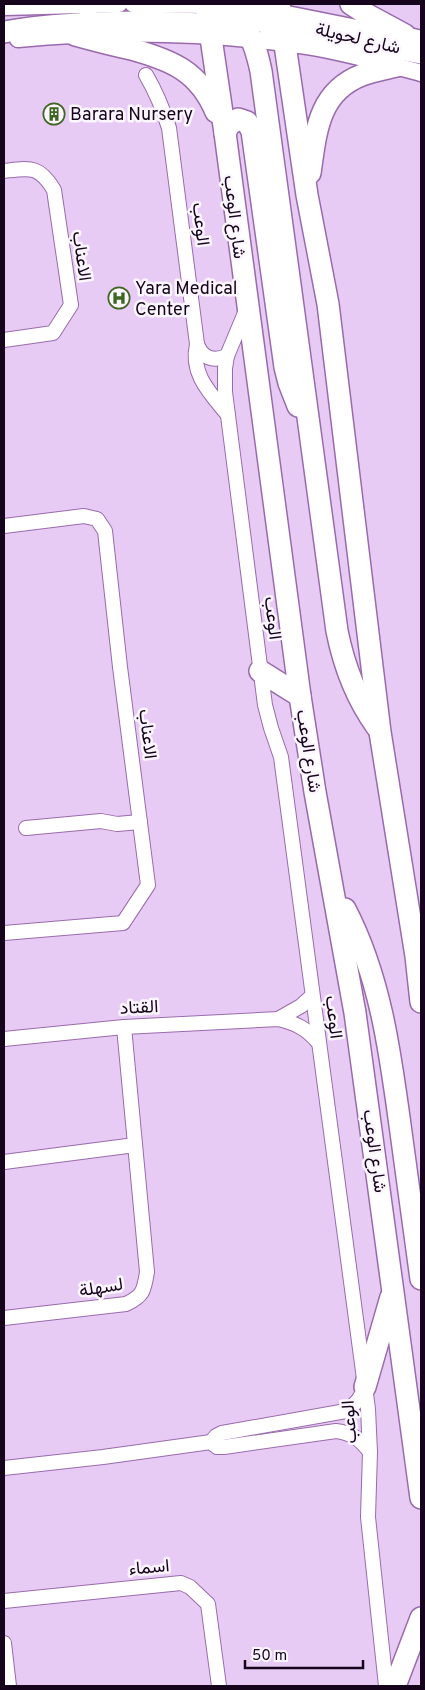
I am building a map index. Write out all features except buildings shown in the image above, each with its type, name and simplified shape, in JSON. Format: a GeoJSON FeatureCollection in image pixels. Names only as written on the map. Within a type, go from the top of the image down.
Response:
{"type":"FeatureCollection","features":[{"type":"Feature","properties":{"kind":"main road"},"geometry":{"type":"LineString","coordinates":[[351,4],[368,15],[413,37]]}},
{"type":"Feature","properties":{"kind":"main road"},"geometry":{"type":"LineString","coordinates":[[4,32],[38,26],[208,17],[246,21],[269,19],[421,53]]}},
{"type":"Feature","properties":{"kind":"main road","name":"شارع الوعب"},"geometry":{"type":"LineString","coordinates":[[208,17],[300,696],[355,1013],[421,1498]]}},
{"type":"Feature","properties":{"kind":"main road"},"geometry":{"type":"LineString","coordinates":[[246,21],[265,36],[282,22]]}},
{"type":"Feature","properties":{"kind":"main road"},"geometry":{"type":"LineString","coordinates":[[246,21],[262,71],[340,649],[345,666],[360,700],[380,732]]}},
{"type":"Feature","properties":{"kind":"main road"},"geometry":{"type":"LineString","coordinates":[[282,22],[307,195],[328,304],[380,732],[416,956],[421,1002]]}},
{"type":"Feature","properties":{"kind":"main road"},"geometry":{"type":"LineString","coordinates":[[75,35],[161,58],[184,70],[202,86],[211,100],[225,133]]}},
{"type":"Feature","properties":{"kind":"main road"},"geometry":{"type":"LineString","coordinates":[[307,195],[316,130],[322,113],[331,97],[337,90],[363,74],[396,66]]}},
{"type":"Feature","properties":{"kind":"main road"},"geometry":{"type":"LineString","coordinates":[[225,133],[230,125],[238,119],[243,119],[250,126],[285,367],[294,399],[309,426]]}},
{"type":"Feature","properties":{"kind":"main road"},"geometry":{"type":"LineString","coordinates":[[260,671],[300,696]]}},
{"type":"Feature","properties":{"kind":"main road"},"geometry":{"type":"LineString","coordinates":[[333,887],[354,926],[369,967],[381,1010],[390,1052],[421,1279]]}},
{"type":"Feature","properties":{"kind":"main road"},"geometry":{"type":"LineString","coordinates":[[365,1387],[394,1290]]}},
{"type":"Feature","properties":{"kind":"main road"},"geometry":{"type":"LineString","coordinates":[[394,1686],[421,1618]]}},
{"type":"Feature","properties":{"kind":"street"},"geometry":{"type":"LineString","coordinates":[[4,8],[119,4]]}},
{"type":"Feature","properties":{"kind":"street"},"geometry":{"type":"LineString","coordinates":[[134,4],[208,17]]}},
{"type":"Feature","properties":{"kind":"street"},"geometry":{"type":"LineString","coordinates":[[4,41],[75,35],[143,33],[208,17]]}},
{"type":"Feature","properties":{"kind":"street","name":"شارع لحويلة"},"geometry":{"type":"LineString","coordinates":[[282,22],[362,29],[413,37]]}},
{"type":"Feature","properties":{"kind":"street","name":"شارع لحويلة"},"geometry":{"type":"LineString","coordinates":[[282,22],[308,46],[421,73]]}},
{"type":"Feature","properties":{"kind":"street","name":"الوعب"},"geometry":{"type":"LineString","coordinates":[[146,75],[156,92],[169,128],[197,344],[195,359],[198,374],[205,387],[228,414]]}},
{"type":"Feature","properties":{"kind":"street","name":"الاعناب"},"geometry":{"type":"LineString","coordinates":[[4,171],[30,168],[47,179],[54,190],[70,305],[53,333],[4,340]]}},
{"type":"Feature","properties":{"kind":"street","name":"الوعب"},"geometry":{"type":"LineString","coordinates":[[247,308],[227,356],[225,380],[228,414],[260,671],[268,716],[281,757],[365,1387],[370,1452],[368,1518],[386,1686]]}},
{"type":"Feature","properties":{"kind":"street"},"geometry":{"type":"LineString","coordinates":[[197,344],[205,356],[212,359],[220,359],[227,356]]}},
{"type":"Feature","properties":{"kind":"street","name":"الاعناب"},"geometry":{"type":"LineString","coordinates":[[4,526],[84,516],[97,520],[105,531],[148,885],[123,923],[4,933]]}},
{"type":"Feature","properties":{"kind":"street"},"geometry":{"type":"LineString","coordinates":[[26,828],[101,822],[117,824],[140,822]]}},
{"type":"Feature","properties":{"kind":"street","name":"القتاد"},"geometry":{"type":"LineString","coordinates":[[278,1019],[301,1006],[312,996]]}},
{"type":"Feature","properties":{"kind":"street","name":"القتاد"},"geometry":{"type":"LineString","coordinates":[[4,1039],[124,1027],[278,1019],[304,1028],[318,1042]]}},
{"type":"Feature","properties":{"kind":"street","name":"لسهلة"},"geometry":{"type":"LineString","coordinates":[[4,1318],[126,1304],[138,1298],[145,1288],[147,1272],[124,1027]]}},
{"type":"Feature","properties":{"kind":"street"},"geometry":{"type":"LineString","coordinates":[[4,1162],[135,1146]]}},
{"type":"Feature","properties":{"kind":"street"},"geometry":{"type":"LineString","coordinates":[[4,1468],[211,1442],[222,1433],[346,1411],[355,1405],[365,1387]]}},
{"type":"Feature","properties":{"kind":"street"},"geometry":{"type":"LineString","coordinates":[[211,1442],[217,1447],[224,1448],[336,1431],[356,1436],[370,1452]]}},
{"type":"Feature","properties":{"kind":"street","name":"اسماء"},"geometry":{"type":"LineString","coordinates":[[4,1601],[182,1583],[190,1587],[208,1604],[219,1686]]}},
{"type":"Feature","properties":{"kind":"street"},"geometry":{"type":"LineString","coordinates":[[4,1643],[9,1686]]}},
{"type":"Feature","properties":{"kind":"place","name":"Barara Nursery"},"geometry":{"type":"Point","coordinates":[54,114]}},
{"type":"Feature","properties":{"kind":"place","name":"Yara Medical Center"},"geometry":{"type":"Point","coordinates":[119,298]}}]}
